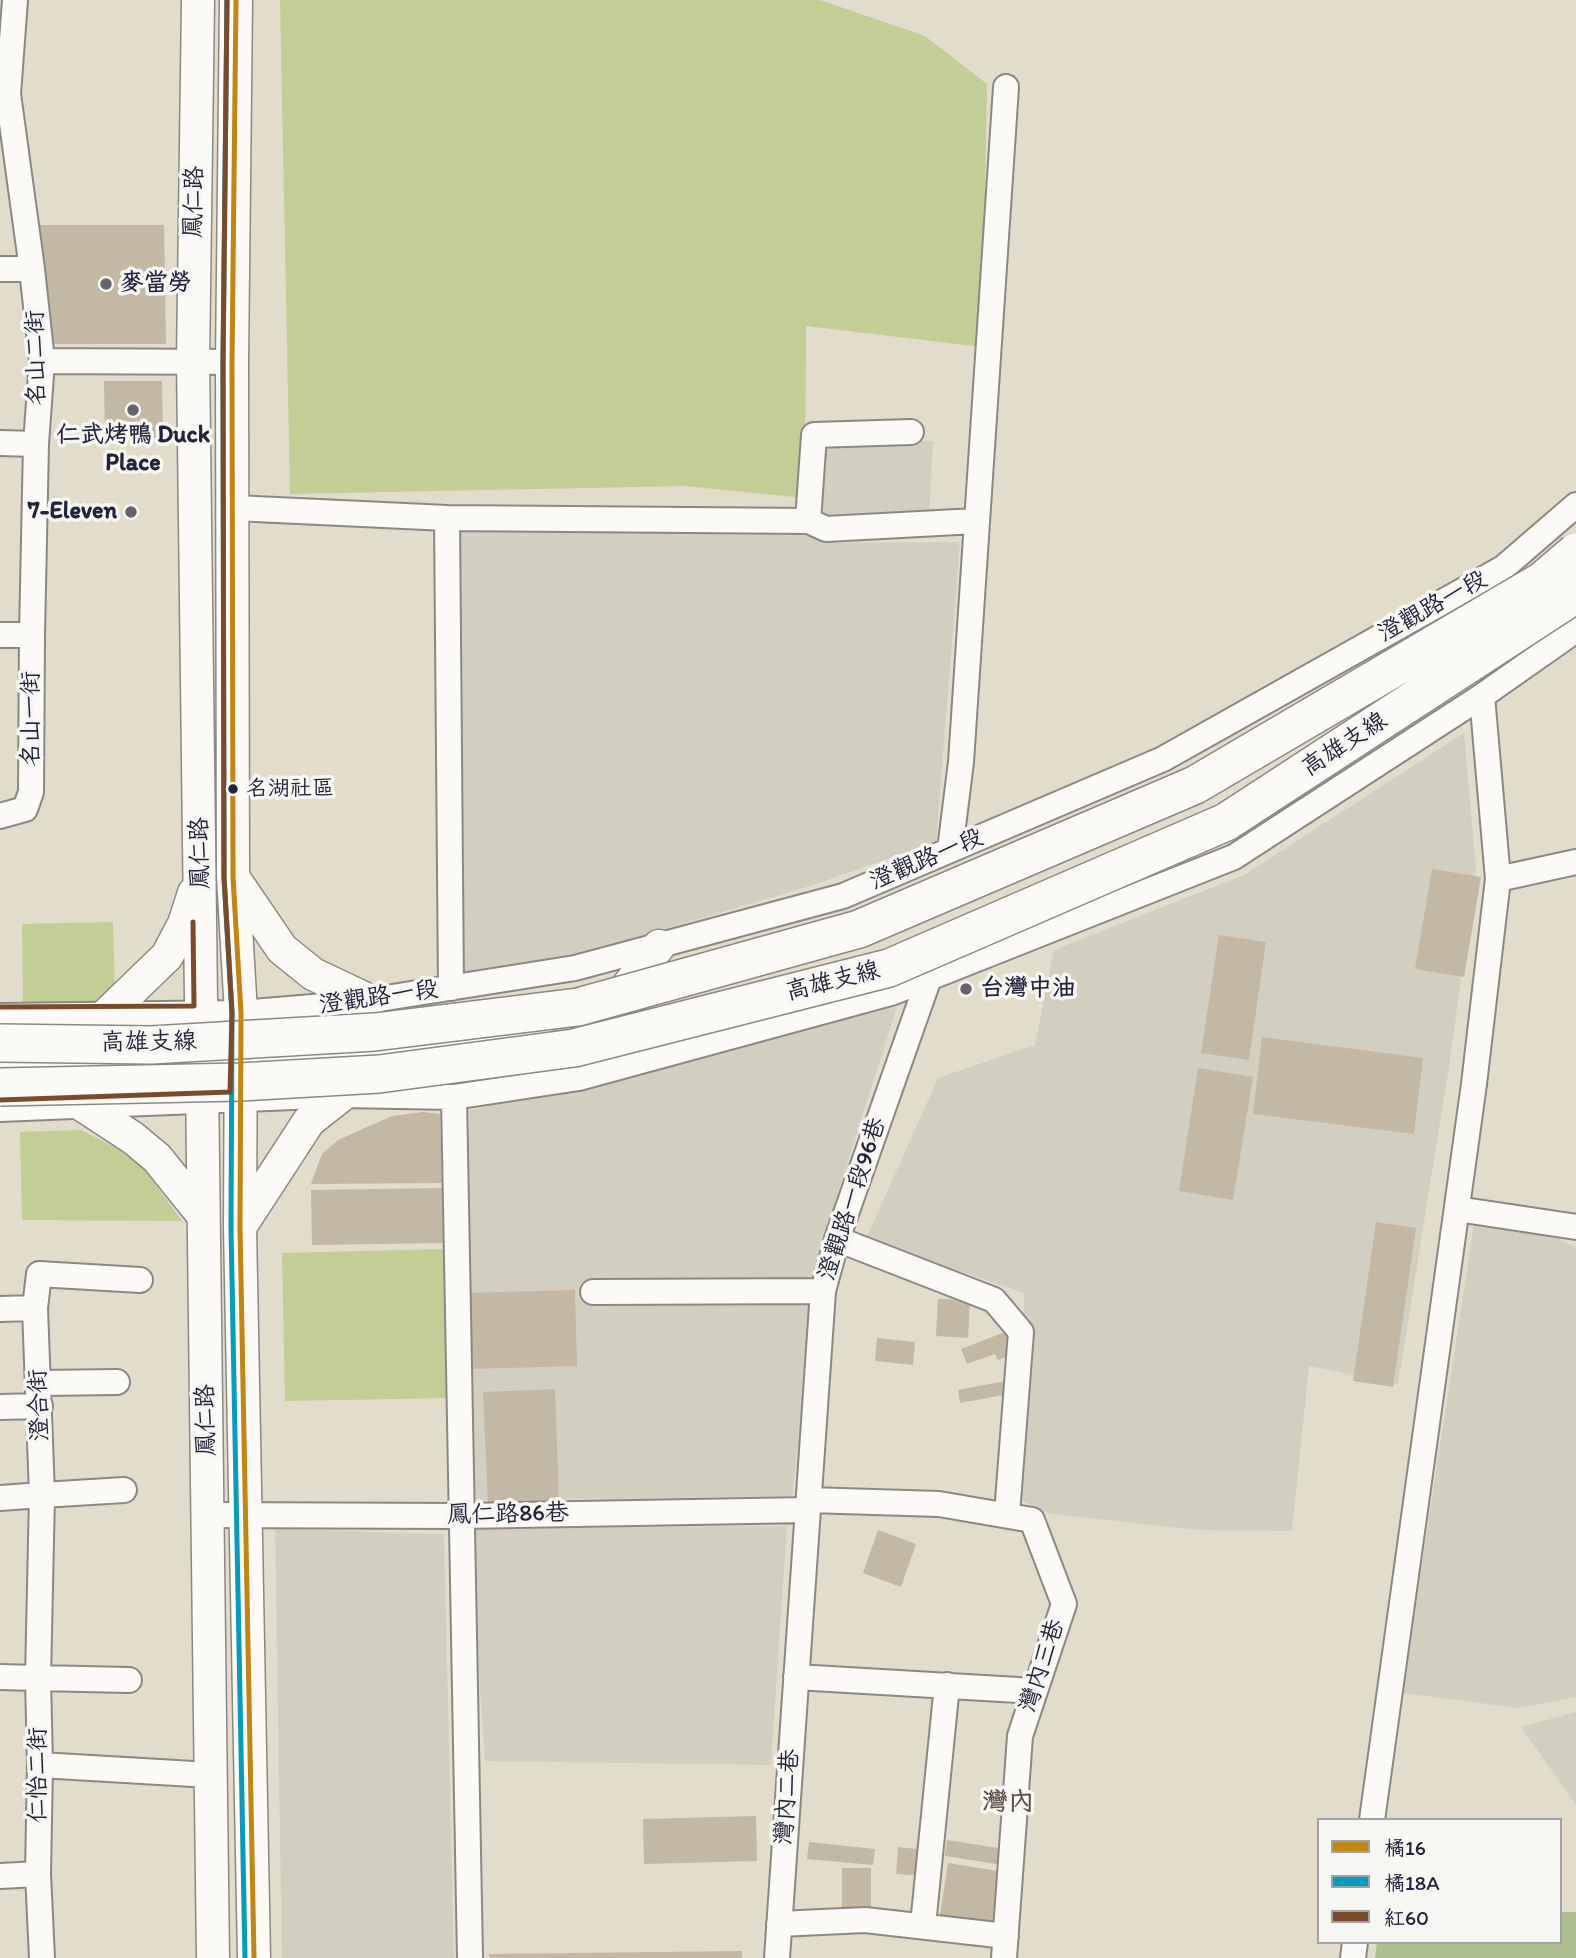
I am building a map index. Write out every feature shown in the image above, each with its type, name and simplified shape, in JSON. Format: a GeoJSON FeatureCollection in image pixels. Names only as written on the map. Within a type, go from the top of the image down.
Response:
{"type":"FeatureCollection","features":[{"type":"Feature","properties":{"kind":"highway","name":"高雄支線"},"geometry":{"type":"LineString","coordinates":[[0,1043],[151,1045],[375,1032],[578,1007],[859,929],[1195,785],[1542,582],[1576,551]]}},
{"type":"Feature","properties":{"kind":"highway","name":"高雄支線"},"geometry":{"type":"LineString","coordinates":[[0,1087],[240,1082],[367,1075],[548,1052],[574,1048],[889,968],[1226,822],[1576,594]]}},
{"type":"Feature","properties":{"kind":"main road","name":"鳳仁路"},"geometry":{"type":"LineString","coordinates":[[198,0],[193,361],[213,1958]]}},
{"type":"Feature","properties":{"kind":"main road","name":"鳳仁路"},"geometry":{"type":"LineString","coordinates":[[236,0],[232,362],[233,877],[241,1013],[240,1227],[254,1958]]}},
{"type":"Feature","properties":{"kind":"main road"},"geometry":{"type":"LineString","coordinates":[[106,1016],[167,956],[184,924],[201,872]]}},
{"type":"Feature","properties":{"kind":"main road"},"geometry":{"type":"LineString","coordinates":[[233,877],[282,949],[313,974],[370,1001]]}},
{"type":"Feature","properties":{"kind":"main road"},"geometry":{"type":"LineString","coordinates":[[0,1065],[202,1080],[240,1054],[462,1041],[602,1019],[659,946]]}},
{"type":"Feature","properties":{"kind":"main road"},"geometry":{"type":"LineString","coordinates":[[240,1227],[309,1121],[342,1095]]}},
{"type":"Feature","properties":{"kind":"main road"},"geometry":{"type":"LineString","coordinates":[[81,1104],[133,1138],[157,1158],[202,1214]]}},
{"type":"Feature","properties":{"kind":"street","name":"名山二街"},"geometry":{"type":"LineString","coordinates":[[15,0],[4,94],[32,269],[42,361],[36,444],[32,635]]}},
{"type":"Feature","properties":{"kind":"street"},"geometry":{"type":"LineString","coordinates":[[950,850],[961,762],[1006,87]]}},
{"type":"Feature","properties":{"kind":"street"},"geometry":{"type":"LineString","coordinates":[[0,269],[32,269]]}},
{"type":"Feature","properties":{"kind":"street"},"geometry":{"type":"LineString","coordinates":[[42,361],[232,362]]}},
{"type":"Feature","properties":{"kind":"street"},"geometry":{"type":"LineString","coordinates":[[808,521],[814,435],[911,432]]}},
{"type":"Feature","properties":{"kind":"street"},"geometry":{"type":"LineString","coordinates":[[0,443],[36,444]]}},
{"type":"Feature","properties":{"kind":"street","name":"澄觀路一段"},"geometry":{"type":"LineString","coordinates":[[0,1016],[241,1013],[370,1001],[575,968],[843,896],[1163,759],[1503,568],[1576,505]]}},
{"type":"Feature","properties":{"kind":"street"},"geometry":{"type":"LineString","coordinates":[[234,508],[447,518],[808,521],[826,529],[976,521]]}},
{"type":"Feature","properties":{"kind":"street"},"geometry":{"type":"LineString","coordinates":[[447,518],[451,988]]}},
{"type":"Feature","properties":{"kind":"street"},"geometry":{"type":"LineString","coordinates":[[0,1108],[81,1104],[202,1080],[239,1100],[342,1095],[454,1097],[579,1077],[891,993],[1234,857],[1482,696],[1576,630]]}},
{"type":"Feature","properties":{"kind":"street","name":"名山一街"},"geometry":{"type":"LineString","coordinates":[[0,635],[32,635],[31,792],[25,809],[0,816]]}},
{"type":"Feature","properties":{"kind":"street"},"geometry":{"type":"LineString","coordinates":[[1372,1818],[1457,1209],[1498,879],[1482,696]]}},
{"type":"Feature","properties":{"kind":"street"},"geometry":{"type":"LineString","coordinates":[[1498,879],[1576,862]]}},
{"type":"Feature","properties":{"kind":"street","name":"澄觀路一段96巷"},"geometry":{"type":"LineString","coordinates":[[808,1505],[822,1292],[837,1239],[929,978]]}},
{"type":"Feature","properties":{"kind":"street"},"geometry":{"type":"LineString","coordinates":[[454,1097],[470,1958]]}},
{"type":"Feature","properties":{"kind":"street"},"geometry":{"type":"LineString","coordinates":[[1457,1209],[1576,1227]]}},
{"type":"Feature","properties":{"kind":"street"},"geometry":{"type":"LineString","coordinates":[[837,1239],[994,1300],[1021,1332],[1007,1514]]}},
{"type":"Feature","properties":{"kind":"street","name":"澄合街"},"geometry":{"type":"LineString","coordinates":[[38,1678],[42,1495],[35,1308],[39,1274],[139,1280]]}},
{"type":"Feature","properties":{"kind":"street"},"geometry":{"type":"LineString","coordinates":[[593,1292],[822,1292]]}},
{"type":"Feature","properties":{"kind":"street"},"geometry":{"type":"LineString","coordinates":[[0,1309],[35,1308]]}},
{"type":"Feature","properties":{"kind":"street"},"geometry":{"type":"LineString","coordinates":[[0,1407],[40,1394],[117,1382]]}},
{"type":"Feature","properties":{"kind":"street"},"geometry":{"type":"LineString","coordinates":[[0,1497],[124,1490]]}},
{"type":"Feature","properties":{"kind":"street","name":"灣內三巷"},"geometry":{"type":"LineString","coordinates":[[808,1505],[939,1504],[1032,1520],[1064,1604],[1020,1736],[1005,1947]]}},
{"type":"Feature","properties":{"kind":"street"},"geometry":{"type":"LineString","coordinates":[[808,1505],[796,1677],[1035,1691]]}},
{"type":"Feature","properties":{"kind":"street","name":"鳳仁路86巷"},"geometry":{"type":"LineString","coordinates":[[209,1515],[461,1516],[808,1505]]}},
{"type":"Feature","properties":{"kind":"street"},"geometry":{"type":"LineString","coordinates":[[0,1677],[129,1679]]}},
{"type":"Feature","properties":{"kind":"street","name":"灣內二巷"},"geometry":{"type":"LineString","coordinates":[[777,1958],[796,1677]]}},
{"type":"Feature","properties":{"kind":"street","name":"仁怡二街"},"geometry":{"type":"LineString","coordinates":[[38,1678],[38,1874],[42,1958]]}},
{"type":"Feature","properties":{"kind":"street"},"geometry":{"type":"LineString","coordinates":[[923,1925],[947,1685]]}},
{"type":"Feature","properties":{"kind":"street"},"geometry":{"type":"LineString","coordinates":[[40,1765],[211,1775]]}},
{"type":"Feature","properties":{"kind":"street"},"geometry":{"type":"LineString","coordinates":[[0,1876],[38,1874]]}},
{"type":"Feature","properties":{"kind":"street"},"geometry":{"type":"LineString","coordinates":[[779,1924],[865,1920],[923,1925],[1005,1947]]}},
{"type":"Feature","properties":{"kind":"shaded area"},"geometry":{"type":"Polygon","coordinates":[[[822,440],[933,441],[929,515],[815,517],[822,440]]]}},
{"type":"Feature","properties":{"kind":"shaded area"},"geometry":{"type":"Polygon","coordinates":[[[801,528],[822,543],[960,542],[936,842],[813,885],[550,963],[459,972],[461,532],[801,528]]]}},
{"type":"Feature","properties":{"kind":"shaded area"},"geometry":{"type":"Polygon","coordinates":[[[1464,733],[1476,869],[1450,1060],[1398,1384],[1309,1366],[1292,1531],[1199,1530],[1051,1514],[1022,1501],[1024,1293],[866,1239],[938,1078],[1035,1045],[1054,950],[1244,875],[1464,733]]]}},
{"type":"Feature","properties":{"kind":"shaded area"},"geometry":{"type":"Polygon","coordinates":[[[897,1007],[819,1252],[792,1497],[470,1500],[469,1111],[897,1007]]]}},
{"type":"Feature","properties":{"kind":"shaded area"},"geometry":{"type":"Polygon","coordinates":[[[1475,1218],[1551,1234],[1576,1248],[1576,1697],[1519,1708],[1402,1693],[1475,1218]]]}},
{"type":"Feature","properties":{"kind":"shaded area"},"geometry":{"type":"Polygon","coordinates":[[[787,1526],[771,1765],[485,1761],[469,1527],[787,1526]]]}},
{"type":"Feature","properties":{"kind":"shaded area"},"geometry":{"type":"Polygon","coordinates":[[[275,1529],[444,1534],[454,1958],[282,1958],[275,1529]]]}},
{"type":"Feature","properties":{"kind":"shaded area"},"geometry":{"type":"Polygon","coordinates":[[[1576,1712],[1576,1805],[1521,1727],[1576,1712]]]}},
{"type":"Feature","properties":{"kind":"green space"},"geometry":{"type":"Polygon","coordinates":[[[280,0],[820,0],[925,36],[987,84],[982,347],[806,326],[805,498],[685,486],[290,494],[280,0]]]}},
{"type":"Feature","properties":{"kind":"green space"},"geometry":{"type":"Polygon","coordinates":[[[113,922],[115,993],[104,1007],[23,1008],[22,924],[113,922]]]}},
{"type":"Feature","properties":{"kind":"green space"},"geometry":{"type":"Polygon","coordinates":[[[81,1130],[136,1158],[182,1221],[22,1220],[20,1132],[81,1130]]]}},
{"type":"Feature","properties":{"kind":"green space"},"geometry":{"type":"Polygon","coordinates":[[[444,1249],[451,1398],[285,1401],[282,1253],[444,1249]]]}},
{"type":"Feature","properties":{"kind":"green space"},"geometry":{"type":"Polygon","coordinates":[[[1562,1912],[1576,1912],[1576,1958],[1375,1958],[1377,1944],[1562,1944],[1562,1912]]]}},
{"type":"Feature","properties":{"kind":"building","name":"麥當勞"},"geometry":{"type":"Polygon","coordinates":[[[39,225],[164,225],[166,344],[53,344],[39,225]]]}},
{"type":"Feature","properties":{"kind":"building","name":"仁武烤鴨 Duck Place"},"geometry":{"type":"Polygon","coordinates":[[[104,381],[162,381],[163,438],[105,440],[104,381]]]}},
{"type":"Feature","properties":{"kind":"building"},"geometry":{"type":"Polygon","coordinates":[[[1432,869],[1481,877],[1464,977],[1415,969],[1432,869]]]}},
{"type":"Feature","properties":{"kind":"building"},"geometry":{"type":"Polygon","coordinates":[[[1219,935],[1266,942],[1249,1060],[1201,1053],[1219,935]]]}},
{"type":"Feature","properties":{"kind":"building"},"geometry":{"type":"Polygon","coordinates":[[[1262,1037],[1423,1058],[1414,1134],[1253,1114],[1262,1037]]]}},
{"type":"Feature","properties":{"kind":"building"},"geometry":{"type":"Polygon","coordinates":[[[1198,1068],[1253,1077],[1233,1200],[1179,1191],[1198,1068]]]}},
{"type":"Feature","properties":{"kind":"building"},"geometry":{"type":"Polygon","coordinates":[[[423,1112],[440,1114],[442,1183],[311,1184],[322,1154],[338,1140],[392,1116],[423,1112]]]}},
{"type":"Feature","properties":{"kind":"building"},"geometry":{"type":"Polygon","coordinates":[[[442,1188],[443,1243],[312,1245],[311,1190],[442,1188]]]}},
{"type":"Feature","properties":{"kind":"building"},"geometry":{"type":"Polygon","coordinates":[[[1376,1222],[1416,1228],[1393,1387],[1353,1381],[1376,1222]]]}},
{"type":"Feature","properties":{"kind":"building"},"geometry":{"type":"Polygon","coordinates":[[[575,1290],[577,1366],[468,1369],[465,1293],[575,1290]]]}},
{"type":"Feature","properties":{"kind":"building"},"geometry":{"type":"Polygon","coordinates":[[[938,1299],[970,1300],[968,1338],[936,1336],[938,1299]]]}},
{"type":"Feature","properties":{"kind":"building"},"geometry":{"type":"Polygon","coordinates":[[[1010,1330],[1019,1352],[998,1360],[995,1354],[967,1364],[961,1349],[1010,1330]]]}},
{"type":"Feature","properties":{"kind":"building"},"geometry":{"type":"Polygon","coordinates":[[[877,1338],[915,1342],[913,1365],[875,1361],[877,1338]]]}},
{"type":"Feature","properties":{"kind":"building"},"geometry":{"type":"Polygon","coordinates":[[[1006,1381],[1009,1394],[960,1403],[958,1390],[1006,1381]]]}},
{"type":"Feature","properties":{"kind":"building"},"geometry":{"type":"Polygon","coordinates":[[[555,1389],[559,1502],[488,1504],[483,1392],[555,1389]]]}},
{"type":"Feature","properties":{"kind":"building"},"geometry":{"type":"Polygon","coordinates":[[[878,1530],[916,1544],[901,1587],[863,1573],[878,1530]]]}},
{"type":"Feature","properties":{"kind":"building"},"geometry":{"type":"Polygon","coordinates":[[[756,1816],[757,1861],[644,1864],[643,1819],[756,1816]]]}},
{"type":"Feature","properties":{"kind":"building"},"geometry":{"type":"Polygon","coordinates":[[[947,1840],[1005,1849],[1003,1865],[945,1856],[947,1840]]]}},
{"type":"Feature","properties":{"kind":"building"},"geometry":{"type":"Polygon","coordinates":[[[809,1842],[875,1849],[873,1865],[807,1859],[809,1842]]]}},
{"type":"Feature","properties":{"kind":"building"},"geometry":{"type":"Polygon","coordinates":[[[898,1847],[925,1850],[924,1876],[896,1874],[898,1847]]]}},
{"type":"Feature","properties":{"kind":"building"},"geometry":{"type":"Polygon","coordinates":[[[948,1863],[1003,1872],[993,1930],[939,1921],[948,1863]]]}},
{"type":"Feature","properties":{"kind":"building"},"geometry":{"type":"Polygon","coordinates":[[[842,1868],[871,1868],[871,1919],[842,1919],[842,1868]]]}},
{"type":"Feature","properties":{"kind":"building"},"geometry":{"type":"Polygon","coordinates":[[[742,1951],[742,1958],[489,1958],[489,1954],[742,1951]]]}},
{"type":"Feature","properties":{"kind":"transit line","name":"橘18A"},"geometry":{"type":"LineString","coordinates":[[227,0],[223,362],[224,877],[232,1013],[231,1227],[245,1958]]}},
{"type":"Feature","properties":{"kind":"transit line","name":"紅60"},"geometry":{"type":"LineString","coordinates":[[0,1100],[230,1092],[232,1013],[224,877],[223,362],[227,0]]}},
{"type":"Feature","properties":{"kind":"transit line","name":"橘16"},"geometry":{"type":"LineString","coordinates":[[236,0],[232,362],[233,877],[241,1013],[240,1227],[254,1958]]}},
{"type":"Feature","properties":{"kind":"transit line","name":"紅60"},"geometry":{"type":"LineString","coordinates":[[0,1007],[194,1006],[193,922]]}},
{"type":"Feature","properties":{"kind":"place","name":"麥當勞"},"geometry":{"type":"Point","coordinates":[106,284]}},
{"type":"Feature","properties":{"kind":"place","name":"仁武烤鴨 Duck Place"},"geometry":{"type":"Point","coordinates":[133,410]}},
{"type":"Feature","properties":{"kind":"place","name":"7-Eleven"},"geometry":{"type":"Point","coordinates":[131,512]}},
{"type":"Feature","properties":{"kind":"place","name":"名湖社區"},"geometry":{"type":"Point","coordinates":[233,789]}},
{"type":"Feature","properties":{"kind":"place","name":"台灣中油"},"geometry":{"type":"Point","coordinates":[966,989]}},
{"type":"Feature","properties":{"kind":"district","name":"灣内"},"geometry":{"type":"Point","coordinates":[1008,1803]}}]}
